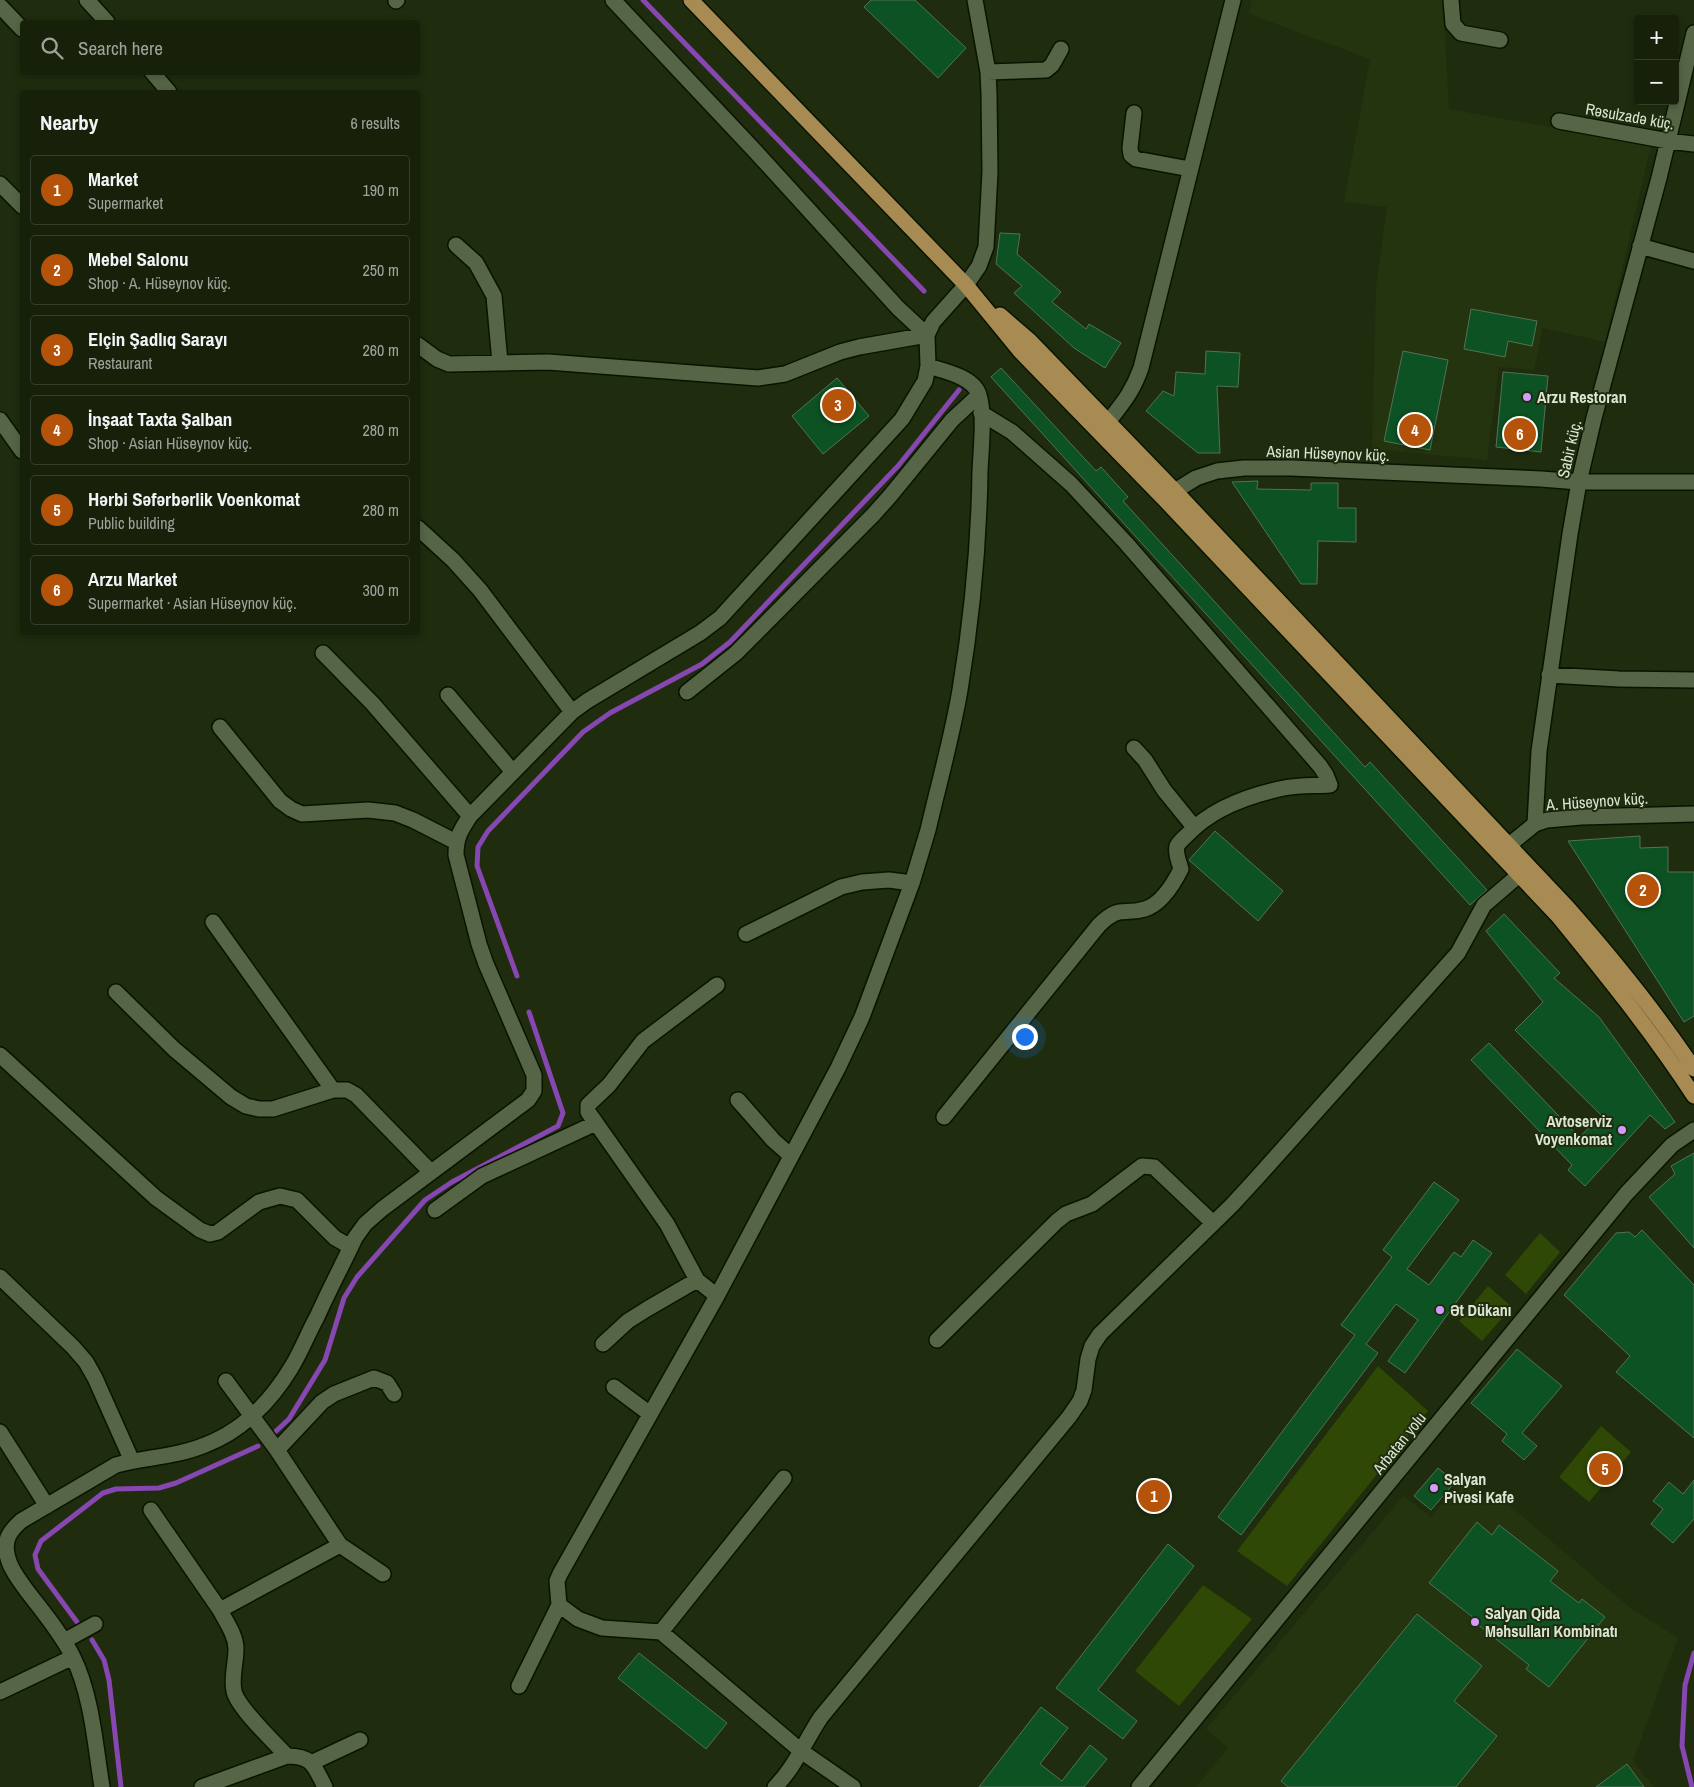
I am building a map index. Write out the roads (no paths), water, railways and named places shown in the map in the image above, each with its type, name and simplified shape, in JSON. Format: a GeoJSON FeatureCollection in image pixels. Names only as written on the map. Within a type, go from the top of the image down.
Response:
{"type":"FeatureCollection","features":[{"type":"Feature","properties":{"kind":"main road"},"geometry":{"type":"LineString","coordinates":[[691,0],[966,285],[1020,351],[1165,500],[1558,916],[1614,983],[1652,1033],[1694,1096]]}},
{"type":"Feature","properties":{"kind":"main road"},"geometry":{"type":"LineString","coordinates":[[966,285],[1030,341],[1175,491],[1510,845],[1625,974],[1664,1025],[1694,1069]]}},
{"type":"Feature","properties":{"kind":"street"},"geometry":{"type":"LineString","coordinates":[[87,0],[105,20]]}},
{"type":"Feature","properties":{"kind":"street"},"geometry":{"type":"LineString","coordinates":[[613,0],[755,151],[898,308],[927,335]]}},
{"type":"Feature","properties":{"kind":"street"},"geometry":{"type":"LineString","coordinates":[[102,1787],[90,1711],[73,1657],[64,1641],[17,1578],[3,1541],[16,1526],[116,1465],[170,1456],[206,1445],[252,1417],[269,1399],[292,1367],[351,1247],[366,1224],[382,1209],[528,1100],[534,1091],[534,1075],[479,944],[456,856],[456,842],[460,831],[470,816],[572,712],[700,633],[720,618],[902,419],[925,381],[928,366],[927,335],[933,322],[966,285],[978,266],[986,247],[990,172],[988,72],[975,0]]}},
{"type":"Feature","properties":{"kind":"street"},"geometry":{"type":"LineString","coordinates":[[1108,422],[1127,400],[1141,368],[1232,0]]}},
{"type":"Feature","properties":{"kind":"street"},"geometry":{"type":"LineString","coordinates":[[1451,0],[1453,24],[1461,33],[1500,40]]}},
{"type":"Feature","properties":{"kind":"street"},"geometry":{"type":"LineString","coordinates":[[0,6],[20,27]]}},
{"type":"Feature","properties":{"kind":"street","name":"Sabir küç."},"geometry":{"type":"LineString","coordinates":[[1535,824],[1539,751],[1579,482],[1594,418],[1668,141],[1694,33]]}},
{"type":"Feature","properties":{"kind":"street"},"geometry":{"type":"LineString","coordinates":[[988,72],[1046,70],[1052,65],[1061,49]]}},
{"type":"Feature","properties":{"kind":"street"},"geometry":{"type":"LineString","coordinates":[[155,75],[167,90]]}},
{"type":"Feature","properties":{"kind":"street"},"geometry":{"type":"LineString","coordinates":[[1134,113],[1131,155],[1136,159],[1190,169]]}},
{"type":"Feature","properties":{"kind":"street","name":"Rəsulzadə küç."},"geometry":{"type":"LineString","coordinates":[[1559,121],[1694,144]]}},
{"type":"Feature","properties":{"kind":"street"},"geometry":{"type":"LineString","coordinates":[[0,184],[20,204]]}},
{"type":"Feature","properties":{"kind":"street"},"geometry":{"type":"LineString","coordinates":[[456,245],[476,263],[494,296],[500,363]]}},
{"type":"Feature","properties":{"kind":"street"},"geometry":{"type":"LineString","coordinates":[[1640,246],[1694,261]]}},
{"type":"Feature","properties":{"kind":"street"},"geometry":{"type":"LineString","coordinates":[[420,346],[437,359],[449,364],[548,362],[758,378],[785,374],[840,352],[859,347],[927,335]]}},
{"type":"Feature","properties":{"kind":"street"},"geometry":{"type":"LineString","coordinates":[[519,1686],[559,1605],[557,1581],[560,1574],[717,1296],[838,1068],[862,1017],[912,883],[928,830],[959,691],[972,609],[979,517],[981,413],[979,395],[974,386],[928,366]]}},
{"type":"Feature","properties":{"kind":"street"},"geometry":{"type":"LineString","coordinates":[[687,692],[736,653],[873,515],[952,420],[979,395]]}},
{"type":"Feature","properties":{"kind":"street"},"geometry":{"type":"LineString","coordinates":[[944,1116],[1108,916],[1118,911],[1145,909],[1156,904],[1181,869],[1176,854],[1178,844],[1194,828],[1213,814],[1236,803],[1265,793],[1286,788],[1330,785],[1320,766],[1271,709],[1126,543],[1071,484],[1012,432],[981,413]]}},
{"type":"Feature","properties":{"kind":"street"},"geometry":{"type":"LineString","coordinates":[[0,420],[20,448]]}},
{"type":"Feature","properties":{"kind":"street","name":"Asian Hüseynov küç."},"geometry":{"type":"LineString","coordinates":[[1175,491],[1196,478],[1217,470],[1244,468],[1541,478],[1579,482],[1694,482]]}},
{"type":"Feature","properties":{"kind":"street"},"geometry":{"type":"LineString","coordinates":[[420,530],[453,560],[480,590],[572,712]]}},
{"type":"Feature","properties":{"kind":"street"},"geometry":{"type":"LineString","coordinates":[[323,653],[373,704],[470,816]]}},
{"type":"Feature","properties":{"kind":"street"},"geometry":{"type":"LineString","coordinates":[[1549,674],[1619,679],[1694,680]]}},
{"type":"Feature","properties":{"kind":"street"},"geometry":{"type":"LineString","coordinates":[[448,695],[513,772]]}},
{"type":"Feature","properties":{"kind":"street"},"geometry":{"type":"LineString","coordinates":[[220,727],[280,801],[291,809],[302,814],[368,810],[395,813],[456,842]]}},
{"type":"Feature","properties":{"kind":"street"},"geometry":{"type":"LineString","coordinates":[[1134,748],[1145,760],[1164,790],[1194,828]]}},
{"type":"Feature","properties":{"kind":"street","name":"A. Hüseynov küç."},"geometry":{"type":"LineString","coordinates":[[1510,845],[1535,824],[1547,820],[1581,817],[1694,814]]}},
{"type":"Feature","properties":{"kind":"street"},"geometry":{"type":"LineString","coordinates":[[774,1787],[794,1764],[808,1736],[821,1717],[1069,1417],[1080,1401],[1084,1390],[1088,1359],[1092,1346],[1100,1334],[1232,1205],[1255,1180],[1458,953],[1484,905],[1519,875]]}},
{"type":"Feature","properties":{"kind":"street"},"geometry":{"type":"LineString","coordinates":[[746,934],[841,887],[862,882],[889,880],[912,883]]}},
{"type":"Feature","properties":{"kind":"street"},"geometry":{"type":"LineString","coordinates":[[213,922],[332,1090]]}},
{"type":"Feature","properties":{"kind":"street"},"geometry":{"type":"LineString","coordinates":[[717,985],[642,1041],[609,1085],[588,1105],[588,1112],[668,1224],[697,1280],[717,1296]]}},
{"type":"Feature","properties":{"kind":"street"},"geometry":{"type":"LineString","coordinates":[[116,992],[174,1049],[230,1097],[246,1106],[273,1109],[332,1090],[347,1090],[356,1095],[431,1172]]}},
{"type":"Feature","properties":{"kind":"street"},"geometry":{"type":"LineString","coordinates":[[0,1054],[156,1198],[200,1230],[210,1234],[218,1232],[259,1202],[280,1196],[297,1200],[335,1238],[351,1247]]}},
{"type":"Feature","properties":{"kind":"street"},"geometry":{"type":"LineString","coordinates":[[738,1100],[773,1140],[791,1156]]}},
{"type":"Feature","properties":{"kind":"street"},"geometry":{"type":"LineString","coordinates":[[434,1210],[482,1176],[596,1123]]}},
{"type":"Feature","properties":{"kind":"street","name":"Arbatan yolu"},"geometry":{"type":"LineString","coordinates":[[1139,1787],[1626,1194],[1672,1145],[1694,1130]]}},
{"type":"Feature","properties":{"kind":"street"},"geometry":{"type":"LineString","coordinates":[[937,1340],[1057,1221],[1066,1214],[1092,1204],[1142,1166],[1154,1167],[1212,1223]]}},
{"type":"Feature","properties":{"kind":"street"},"geometry":{"type":"LineString","coordinates":[[0,1277],[73,1347],[86,1362],[96,1378],[132,1461]]}},
{"type":"Feature","properties":{"kind":"street"},"geometry":{"type":"LineString","coordinates":[[603,1344],[628,1322],[647,1309],[697,1280]]}},
{"type":"Feature","properties":{"kind":"street"},"geometry":{"type":"LineString","coordinates":[[277,1450],[322,1402],[334,1394],[374,1378],[387,1383],[394,1394]]}},
{"type":"Feature","properties":{"kind":"street"},"geometry":{"type":"LineString","coordinates":[[226,1380],[277,1450],[340,1545],[383,1574]]}},
{"type":"Feature","properties":{"kind":"street"},"geometry":{"type":"LineString","coordinates":[[614,1387],[650,1414]]}},
{"type":"Feature","properties":{"kind":"street"},"geometry":{"type":"LineString","coordinates":[[0,1432],[47,1506]]}},
{"type":"Feature","properties":{"kind":"street"},"geometry":{"type":"LineString","coordinates":[[661,1632],[784,1478]]}},
{"type":"Feature","properties":{"kind":"street"},"geometry":{"type":"LineString","coordinates":[[151,1510],[220,1610],[232,1632],[236,1647],[233,1679],[234,1692],[242,1706],[287,1756]]}},
{"type":"Feature","properties":{"kind":"street"},"geometry":{"type":"LineString","coordinates":[[220,1610],[340,1545]]}},
{"type":"Feature","properties":{"kind":"street"},"geometry":{"type":"LineString","coordinates":[[559,1605],[578,1619],[602,1628],[661,1632],[801,1751],[853,1787]]}},
{"type":"Feature","properties":{"kind":"street"},"geometry":{"type":"LineString","coordinates":[[64,1641],[96,1624]]}},
{"type":"Feature","properties":{"kind":"street"},"geometry":{"type":"LineString","coordinates":[[0,1692],[73,1657]]}},
{"type":"Feature","properties":{"kind":"street"},"geometry":{"type":"LineString","coordinates":[[311,1763],[360,1740]]}},
{"type":"Feature","properties":{"kind":"street"},"geometry":{"type":"LineString","coordinates":[[202,1787],[287,1756],[300,1756],[311,1763],[325,1787]]}},
{"type":"Feature","properties":{"kind":"waterway"},"geometry":{"type":"LineString","coordinates":[[643,0],[924,291]]}},
{"type":"Feature","properties":{"kind":"waterway"},"geometry":{"type":"LineString","coordinates":[[517,976],[477,866],[478,847],[488,831],[583,732],[610,713],[702,664],[730,642],[898,466],[959,390]]}},
{"type":"Feature","properties":{"kind":"waterway"},"geometry":{"type":"LineString","coordinates":[[275,1432],[289,1419],[325,1360],[344,1298],[357,1277],[425,1200],[452,1182],[558,1126],[563,1113],[529,1012]]}},
{"type":"Feature","properties":{"kind":"waterway"},"geometry":{"type":"LineString","coordinates":[[77,1622],[38,1569],[35,1555],[41,1541],[103,1493],[116,1489],[159,1488],[176,1483],[258,1446]]}},
{"type":"Feature","properties":{"kind":"waterway"},"geometry":{"type":"LineString","coordinates":[[92,1640],[104,1660],[109,1680],[121,1787]]}},
{"type":"Feature","properties":{"kind":"waterway"},"geometry":{"type":"LineString","coordinates":[[1692,1787],[1682,1746],[1685,1685],[1694,1653]]}},
{"type":"Feature","properties":{"kind":"place","name":"Arzu Restoran"},"geometry":{"type":"Point","coordinates":[1527,397]}},
{"type":"Feature","properties":{"kind":"place","name":"Elçin Şadlıq Sarayı"},"geometry":{"type":"Point","coordinates":[838,405]}},
{"type":"Feature","properties":{"kind":"place","name":"İnşaat Taxta Şalban"},"geometry":{"type":"Point","coordinates":[1415,430]}},
{"type":"Feature","properties":{"kind":"place","name":"Arzu Market"},"geometry":{"type":"Point","coordinates":[1520,434]}},
{"type":"Feature","properties":{"kind":"place","name":"Mebel Salonu"},"geometry":{"type":"Point","coordinates":[1643,890]}},
{"type":"Feature","properties":{"kind":"place","name":"Avtoserviz Voyenkomat"},"geometry":{"type":"Point","coordinates":[1622,1130]}},
{"type":"Feature","properties":{"kind":"place","name":"Ət Dükanı"},"geometry":{"type":"Point","coordinates":[1440,1310]}},
{"type":"Feature","properties":{"kind":"place","name":"Hərbi Səfərbərlik Voenkomat"},"geometry":{"type":"Point","coordinates":[1605,1469]}},
{"type":"Feature","properties":{"kind":"place","name":"Salyan Pivəsi Kafe"},"geometry":{"type":"Point","coordinates":[1434,1488]}},
{"type":"Feature","properties":{"kind":"place","name":"Market"},"geometry":{"type":"Point","coordinates":[1154,1496]}},
{"type":"Feature","properties":{"kind":"place","name":"Salyan Qida Məhsulları Kombinatı"},"geometry":{"type":"Point","coordinates":[1475,1622]}}]}
